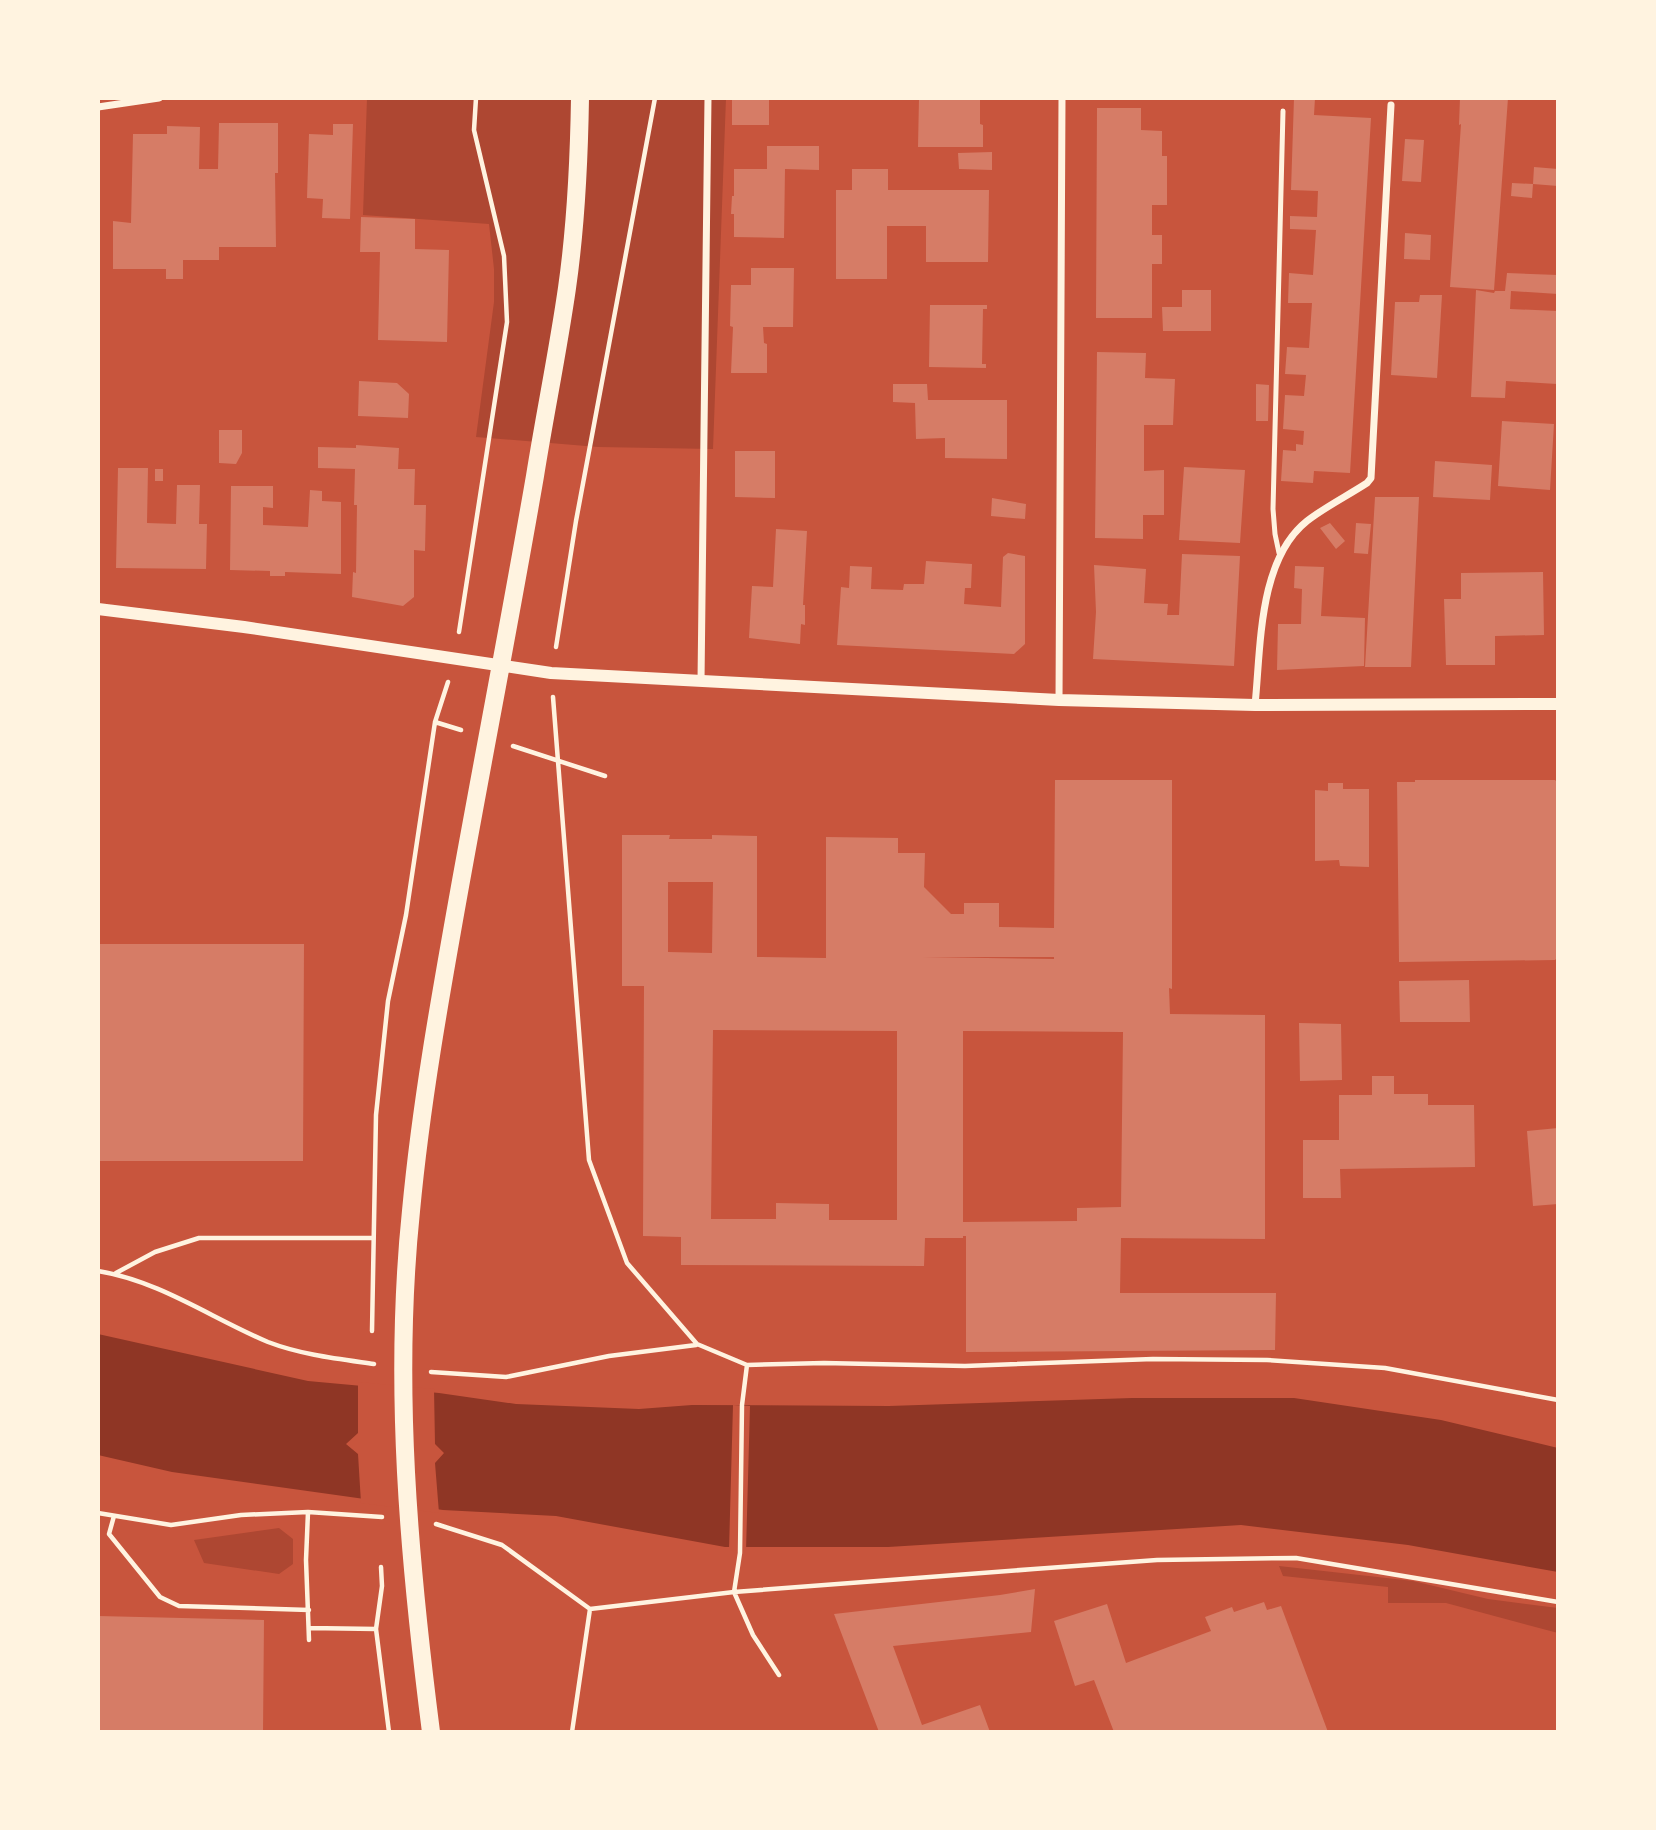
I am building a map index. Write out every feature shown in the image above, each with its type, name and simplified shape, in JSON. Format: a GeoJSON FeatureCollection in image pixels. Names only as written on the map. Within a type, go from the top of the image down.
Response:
{"type":"FeatureCollection","features":[{"type":"Feature","properties":{"kind":"main road"},"geometry":{"type":"LineString","coordinates":[[431,1732],[414,1592],[404,1441],[403,1333],[410,1213],[429,1067],[567,287],[579,167],[580,98]]}},
{"type":"Feature","properties":{"kind":"street"},"geometry":{"type":"LineString","coordinates":[[98,107],[159,98]]}},
{"type":"Feature","properties":{"kind":"street"},"geometry":{"type":"LineString","coordinates":[[701,681],[708,98]]}},
{"type":"Feature","properties":{"kind":"street"},"geometry":{"type":"LineString","coordinates":[[1059,700],[1062,98]]}},
{"type":"Feature","properties":{"kind":"street"},"geometry":{"type":"LineString","coordinates":[[1255,705],[1267,591],[1279,553],[1305,522],[1371,478],[1391,105]]}},
{"type":"Feature","properties":{"kind":"street"},"geometry":{"type":"LineString","coordinates":[[98,609],[551,673],[1059,700],[1255,705],[1558,704]]}},
{"type":"Feature","properties":{"kind":"lane"},"geometry":{"type":"LineString","coordinates":[[1279,553],[1273,509],[1283,111]]}},
{"type":"Feature","properties":{"kind":"path"},"geometry":{"type":"LineString","coordinates":[[372,1328],[376,1115],[388,1001],[406,915],[435,722],[455,658],[507,322],[504,256],[474,130],[476,98]]}},
{"type":"Feature","properties":{"kind":"path"},"geometry":{"type":"LineString","coordinates":[[654,98],[576,521],[551,673],[589,1160],[627,1263],[697,1344],[747,1365],[824,1363],[965,1366],[1153,1359],[1267,1360],[1385,1368],[1558,1400]]}},
{"type":"Feature","properties":{"kind":"path"},"geometry":{"type":"LineString","coordinates":[[435,722],[605,776]]}},
{"type":"Feature","properties":{"kind":"path"},"geometry":{"type":"LineString","coordinates":[[115,1273],[155,1252],[199,1238],[372,1238]]}},
{"type":"Feature","properties":{"kind":"path"},"geometry":{"type":"LineString","coordinates":[[98,1271],[115,1273],[160,1289],[269,1342],[323,1357],[375,1364]]}},
{"type":"Feature","properties":{"kind":"path"},"geometry":{"type":"LineString","coordinates":[[427,1371],[506,1377],[609,1356],[697,1344]]}},
{"type":"Feature","properties":{"kind":"path"},"geometry":{"type":"LineString","coordinates":[[747,1365],[742,1405],[740,1553],[734,1592],[753,1635],[779,1675]]}},
{"type":"Feature","properties":{"kind":"path"},"geometry":{"type":"LineString","coordinates":[[98,1513],[171,1525],[241,1515],[308,1512],[354,1514]]}},
{"type":"Feature","properties":{"kind":"path"},"geometry":{"type":"LineString","coordinates":[[308,1512],[306,1560],[309,1640]]}},
{"type":"Feature","properties":{"kind":"path"},"geometry":{"type":"LineString","coordinates":[[114,1516],[109,1534],[160,1597],[179,1606],[309,1610]]}},
{"type":"Feature","properties":{"kind":"path"},"geometry":{"type":"LineString","coordinates":[[444,1525],[502,1545],[590,1609],[734,1592],[1157,1560],[1296,1558],[1558,1602]]}},
{"type":"Feature","properties":{"kind":"path"},"geometry":{"type":"LineString","coordinates":[[382,1586],[376,1629],[389,1732]]}},
{"type":"Feature","properties":{"kind":"path"},"geometry":{"type":"LineString","coordinates":[[572,1732],[590,1609]]}},
{"type":"Feature","properties":{"kind":"path"},"geometry":{"type":"LineString","coordinates":[[309,1628],[376,1629]]}},
{"type":"Feature","properties":{"kind":"shaded area"},"geometry":{"type":"Polygon","coordinates":[[[367,98],[726,98],[713,449],[598,447],[476,437],[494,302],[494,269],[489,224],[363,215],[367,98]]]}},
{"type":"Feature","properties":{"kind":"shaded area"},"geometry":{"type":"Polygon","coordinates":[[[98,1334],[308,1381],[439,1393],[516,1404],[639,1409],[692,1405],[889,1406],[1132,1398],[1294,1398],[1441,1420],[1558,1448],[1558,1572],[1408,1545],[1241,1525],[888,1547],[725,1547],[556,1516],[443,1510],[172,1472],[98,1455],[98,1334]]]}},
{"type":"Feature","properties":{"kind":"shaded area"},"geometry":{"type":"Polygon","coordinates":[[[279,1528],[293,1539],[293,1564],[279,1574],[204,1563],[194,1540],[279,1528]]]}},
{"type":"Feature","properties":{"kind":"shaded area"},"geometry":{"type":"Polygon","coordinates":[[[1279,1566],[1413,1581],[1488,1599],[1558,1608],[1558,1633],[1446,1603],[1388,1603],[1388,1587],[1283,1576],[1279,1566]]]}},
{"type":"Feature","properties":{"kind":"pier"},"geometry":{"type":"Polygon","coordinates":[[[358,1382],[434,1389],[435,1444],[444,1453],[435,1463],[439,1513],[361,1503],[358,1454],[346,1444],[358,1433],[358,1382]]]}},
{"type":"Feature","properties":{"kind":"pier"},"geometry":{"type":"Polygon","coordinates":[[[733,1405],[750,1406],[746,1551],[729,1550],[733,1405]]]}},
{"type":"Feature","properties":{"kind":"building"},"geometry":{"type":"Polygon","coordinates":[[[732,98],[769,98],[769,125],[732,125],[732,98]]]}},
{"type":"Feature","properties":{"kind":"building"},"geometry":{"type":"Polygon","coordinates":[[[919,98],[980,98],[983,147],[918,147],[919,98]]]}},
{"type":"Feature","properties":{"kind":"building"},"geometry":{"type":"Polygon","coordinates":[[[1294,98],[1315,98],[1314,115],[1371,118],[1350,473],[1314,471],[1313,483],[1281,481],[1283,450],[1296,451],[1296,444],[1303,445],[1304,431],[1283,429],[1285,395],[1304,396],[1306,375],[1285,374],[1287,347],[1309,348],[1312,303],[1288,303],[1289,273],[1313,275],[1316,230],[1290,229],[1290,216],[1317,217],[1318,191],[1291,190],[1294,98]]]}},
{"type":"Feature","properties":{"kind":"building"},"geometry":{"type":"Polygon","coordinates":[[[1460,98],[1508,98],[1494,290],[1450,287],[1461,124],[1459,125],[1460,98]]]}},
{"type":"Feature","properties":{"kind":"building"},"geometry":{"type":"Polygon","coordinates":[[[1097,108],[1141,108],[1141,130],[1162,131],[1162,156],[1167,156],[1167,205],[1152,205],[1152,235],[1162,235],[1162,264],[1152,264],[1152,318],[1096,318],[1097,108]]]}},
{"type":"Feature","properties":{"kind":"building"},"geometry":{"type":"Polygon","coordinates":[[[219,123],[278,123],[278,173],[275,173],[276,247],[219,247],[219,260],[183,260],[183,279],[166,279],[166,269],[113,269],[113,221],[131,223],[133,134],[167,134],[167,126],[200,127],[199,169],[218,169],[219,123]]]}},
{"type":"Feature","properties":{"kind":"building"},"geometry":{"type":"Polygon","coordinates":[[[333,124],[353,124],[350,219],[322,218],[323,199],[307,198],[309,134],[333,135],[333,124]]]}},
{"type":"Feature","properties":{"kind":"building"},"geometry":{"type":"Polygon","coordinates":[[[1405,139],[1424,140],[1421,182],[1402,181],[1405,139]]]}},
{"type":"Feature","properties":{"kind":"building"},"geometry":{"type":"Polygon","coordinates":[[[767,146],[819,146],[819,170],[785,169],[784,238],[734,237],[734,214],[731,214],[734,169],[767,169],[767,146]]]}},
{"type":"Feature","properties":{"kind":"building"},"geometry":{"type":"Polygon","coordinates":[[[992,152],[992,170],[959,169],[958,153],[992,152]]]}},
{"type":"Feature","properties":{"kind":"building"},"geometry":{"type":"Polygon","coordinates":[[[1534,167],[1558,169],[1558,186],[1533,184],[1534,167]]]}},
{"type":"Feature","properties":{"kind":"building"},"geometry":{"type":"Polygon","coordinates":[[[852,169],[888,169],[888,190],[989,190],[988,262],[926,262],[926,226],[887,226],[887,279],[836,279],[836,190],[852,190],[852,169]]]}},
{"type":"Feature","properties":{"kind":"building"},"geometry":{"type":"Polygon","coordinates":[[[1512,183],[1533,184],[1532,198],[1511,196],[1512,183]]]}},
{"type":"Feature","properties":{"kind":"building"},"geometry":{"type":"Polygon","coordinates":[[[361,217],[415,219],[415,249],[449,250],[447,342],[378,340],[380,252],[360,252],[361,217]]]}},
{"type":"Feature","properties":{"kind":"building"},"geometry":{"type":"Polygon","coordinates":[[[1405,233],[1431,235],[1430,260],[1404,259],[1405,233]]]}},
{"type":"Feature","properties":{"kind":"building"},"geometry":{"type":"Polygon","coordinates":[[[751,268],[794,268],[793,327],[763,327],[764,343],[767,344],[767,373],[731,373],[731,285],[751,285],[751,268]]]}},
{"type":"Feature","properties":{"kind":"building"},"geometry":{"type":"Polygon","coordinates":[[[1507,273],[1558,275],[1558,294],[1511,291],[1510,309],[1558,311],[1557,384],[1506,381],[1505,398],[1471,397],[1476,290],[1494,293],[1505,291],[1507,273]]]}},
{"type":"Feature","properties":{"kind":"building"},"geometry":{"type":"Polygon","coordinates":[[[1182,290],[1211,290],[1211,331],[1163,331],[1162,307],[1182,307],[1182,290]]]}},
{"type":"Feature","properties":{"kind":"building"},"geometry":{"type":"Polygon","coordinates":[[[1420,295],[1442,295],[1437,378],[1391,375],[1395,302],[1419,302],[1420,295]]]}},
{"type":"Feature","properties":{"kind":"building"},"geometry":{"type":"Polygon","coordinates":[[[930,305],[987,305],[987,309],[983,309],[982,364],[986,364],[986,368],[929,367],[930,305]]]}},
{"type":"Feature","properties":{"kind":"building"},"geometry":{"type":"Polygon","coordinates":[[[1097,352],[1146,353],[1145,378],[1175,379],[1173,425],[1144,425],[1144,471],[1164,470],[1164,515],[1143,515],[1143,539],[1095,538],[1097,352]]]}},
{"type":"Feature","properties":{"kind":"building"},"geometry":{"type":"Polygon","coordinates":[[[359,381],[397,383],[409,394],[408,418],[358,416],[359,381]]]}},
{"type":"Feature","properties":{"kind":"building"},"geometry":{"type":"Polygon","coordinates":[[[893,384],[927,384],[928,400],[1007,400],[1007,459],[945,458],[945,438],[916,439],[915,403],[893,402],[893,384]]]}},
{"type":"Feature","properties":{"kind":"building"},"geometry":{"type":"Polygon","coordinates":[[[1256,384],[1269,385],[1268,421],[1256,421],[1256,384]]]}},
{"type":"Feature","properties":{"kind":"building"},"geometry":{"type":"Polygon","coordinates":[[[1502,421],[1554,424],[1550,490],[1498,486],[1502,421]]]}},
{"type":"Feature","properties":{"kind":"building"},"geometry":{"type":"Polygon","coordinates":[[[219,430],[242,430],[242,453],[236,464],[219,463],[219,430]]]}},
{"type":"Feature","properties":{"kind":"building"},"geometry":{"type":"Polygon","coordinates":[[[356,445],[399,448],[398,469],[415,469],[414,505],[426,505],[425,551],[414,550],[414,597],[403,606],[352,597],[353,572],[356,573],[355,469],[318,468],[318,447],[356,448],[356,445]]]}},
{"type":"Feature","properties":{"kind":"building"},"geometry":{"type":"Polygon","coordinates":[[[735,451],[775,451],[775,498],[735,497],[735,451]]]}},
{"type":"Feature","properties":{"kind":"building"},"geometry":{"type":"Polygon","coordinates":[[[1435,461],[1492,465],[1490,500],[1433,497],[1435,461]]]}},
{"type":"Feature","properties":{"kind":"building"},"geometry":{"type":"Polygon","coordinates":[[[1184,467],[1245,470],[1240,543],[1179,540],[1184,467]]]}},
{"type":"Feature","properties":{"kind":"building"},"geometry":{"type":"Polygon","coordinates":[[[118,468],[148,468],[147,523],[176,524],[177,485],[200,485],[199,524],[207,524],[206,569],[116,568],[118,468]]]}},
{"type":"Feature","properties":{"kind":"building"},"geometry":{"type":"Polygon","coordinates":[[[155,469],[163,469],[163,481],[155,481],[155,469]]]}},
{"type":"Feature","properties":{"kind":"building"},"geometry":{"type":"Polygon","coordinates":[[[231,486],[273,486],[273,508],[263,507],[263,525],[308,527],[310,490],[322,491],[322,501],[341,502],[341,574],[285,572],[285,576],[270,576],[270,571],[230,570],[231,486]]]}},
{"type":"Feature","properties":{"kind":"building"},"geometry":{"type":"Polygon","coordinates":[[[1375,497],[1419,497],[1411,667],[1365,667],[1375,497]]]}},
{"type":"Feature","properties":{"kind":"building"},"geometry":{"type":"Polygon","coordinates":[[[992,498],[1026,504],[1025,519],[991,516],[992,498]]]}},
{"type":"Feature","properties":{"kind":"building"},"geometry":{"type":"Polygon","coordinates":[[[1330,523],[1345,541],[1336,549],[1320,528],[1330,523]]]}},
{"type":"Feature","properties":{"kind":"building"},"geometry":{"type":"Polygon","coordinates":[[[1356,523],[1371,524],[1368,554],[1354,553],[1356,523]]]}},
{"type":"Feature","properties":{"kind":"building"},"geometry":{"type":"Polygon","coordinates":[[[776,529],[807,531],[803,605],[805,625],[801,624],[800,644],[749,638],[752,586],[773,587],[776,529]]]}},
{"type":"Feature","properties":{"kind":"building"},"geometry":{"type":"Polygon","coordinates":[[[1008,553],[1025,556],[1025,644],[1014,654],[837,645],[841,587],[849,588],[850,566],[872,567],[871,589],[903,590],[904,584],[924,584],[926,561],[972,564],[971,588],[965,588],[964,604],[1001,607],[1003,557],[1008,553]]]}},
{"type":"Feature","properties":{"kind":"building"},"geometry":{"type":"Polygon","coordinates":[[[1182,554],[1240,556],[1234,666],[1093,659],[1096,612],[1094,565],[1146,569],[1144,603],[1168,604],[1167,615],[1179,615],[1182,554]]]}},
{"type":"Feature","properties":{"kind":"building"},"geometry":{"type":"Polygon","coordinates":[[[1295,566],[1324,567],[1321,616],[1365,618],[1364,666],[1277,670],[1278,624],[1301,624],[1302,589],[1294,588],[1295,566]]]}},
{"type":"Feature","properties":{"kind":"building"},"geometry":{"type":"Polygon","coordinates":[[[1543,572],[1544,635],[1495,636],[1495,665],[1446,665],[1444,599],[1461,599],[1461,573],[1543,572]]]}},
{"type":"Feature","properties":{"kind":"building"},"geometry":{"type":"Polygon","coordinates":[[[1055,780],[1172,780],[1170,1014],[1265,1015],[1265,1239],[1121,1238],[1120,1293],[1276,1293],[1275,1350],[966,1352],[966,1236],[925,1238],[924,1266],[681,1265],[681,1237],[643,1236],[644,986],[622,986],[622,835],[670,835],[669,839],[712,839],[712,835],[757,836],[757,957],[826,958],[826,837],[898,838],[898,853],[925,853],[924,887],[951,914],[964,914],[964,903],[999,903],[999,927],[1054,928],[1055,780]],[[668,882],[668,952],[712,953],[713,882],[668,882]],[[923,957],[1054,959],[1054,957],[923,957]],[[713,1030],[711,1219],[776,1219],[776,1203],[829,1204],[829,1220],[897,1220],[897,1031],[713,1030]],[[963,1031],[963,1222],[1077,1221],[1077,1208],[1121,1207],[1123,1032],[963,1031]]]}},
{"type":"Feature","properties":{"kind":"building"},"geometry":{"type":"Polygon","coordinates":[[[1555,780],[1558,783],[1558,957],[1555,960],[1399,962],[1397,782],[1555,780]]]}},
{"type":"Feature","properties":{"kind":"building"},"geometry":{"type":"Polygon","coordinates":[[[1328,783],[1343,783],[1343,789],[1369,789],[1369,867],[1340,866],[1339,860],[1315,861],[1315,790],[1328,791],[1328,783]]]}},
{"type":"Feature","properties":{"kind":"building"},"geometry":{"type":"Polygon","coordinates":[[[98,944],[304,944],[303,1161],[98,1161],[98,944]]]}},
{"type":"Feature","properties":{"kind":"building"},"geometry":{"type":"Polygon","coordinates":[[[1469,980],[1470,1022],[1400,1022],[1399,981],[1469,980]]]}},
{"type":"Feature","properties":{"kind":"building"},"geometry":{"type":"Polygon","coordinates":[[[1299,1023],[1341,1024],[1342,1080],[1300,1081],[1299,1023]]]}},
{"type":"Feature","properties":{"kind":"building"},"geometry":{"type":"Polygon","coordinates":[[[1372,1076],[1394,1076],[1394,1094],[1428,1094],[1428,1105],[1474,1105],[1475,1167],[1340,1169],[1341,1198],[1303,1198],[1303,1140],[1339,1140],[1339,1095],[1372,1095],[1372,1076]]]}},
{"type":"Feature","properties":{"kind":"building"},"geometry":{"type":"Polygon","coordinates":[[[1558,1128],[1558,1204],[1533,1206],[1527,1131],[1558,1128]]]}},
{"type":"Feature","properties":{"kind":"building"},"geometry":{"type":"Polygon","coordinates":[[[1035,1589],[1031,1632],[893,1646],[922,1725],[980,1705],[990,1732],[879,1732],[834,1614],[1035,1589]]]}},
{"type":"Feature","properties":{"kind":"building"},"geometry":{"type":"Polygon","coordinates":[[[1264,1602],[1267,1610],[1281,1606],[1328,1732],[1114,1732],[1094,1680],[1075,1686],[1054,1621],[1107,1604],[1126,1663],[1211,1631],[1205,1617],[1232,1607],[1234,1612],[1264,1602]]]}},
{"type":"Feature","properties":{"kind":"building"},"geometry":{"type":"Polygon","coordinates":[[[98,1616],[264,1620],[263,1732],[98,1732],[98,1616]]]}}]}
